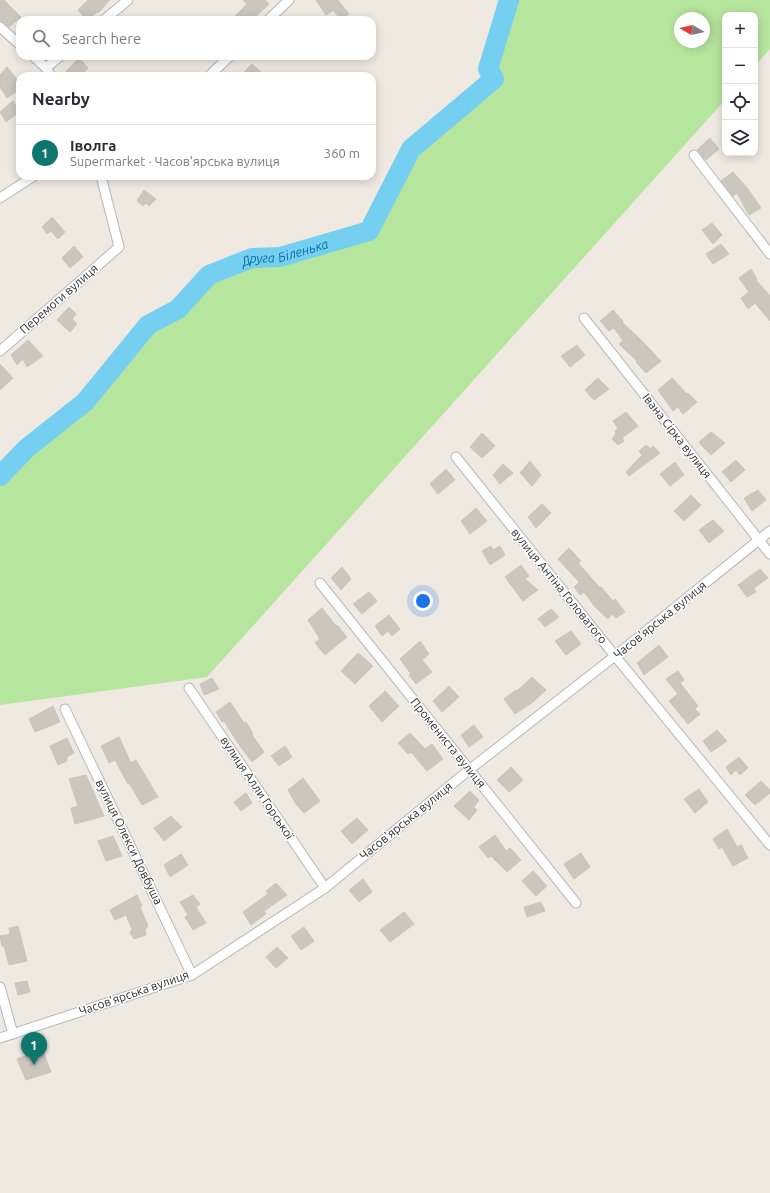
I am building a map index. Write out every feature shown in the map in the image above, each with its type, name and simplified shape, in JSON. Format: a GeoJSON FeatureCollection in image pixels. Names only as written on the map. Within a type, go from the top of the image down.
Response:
{"type":"FeatureCollection","features":[{"type":"Feature","properties":{"kind":"street"},"geometry":{"type":"LineString","coordinates":[[109,16],[128,0]]}},
{"type":"Feature","properties":{"kind":"street"},"geometry":{"type":"LineString","coordinates":[[272,16],[289,0]]}},
{"type":"Feature","properties":{"kind":"street"},"geometry":{"type":"LineString","coordinates":[[0,27],[16,41]]}},
{"type":"Feature","properties":{"kind":"street"},"geometry":{"type":"LineString","coordinates":[[37,60],[49,72],[57,60]]}},
{"type":"Feature","properties":{"kind":"street"},"geometry":{"type":"LineString","coordinates":[[213,72],[226,60]]}},
{"type":"Feature","properties":{"kind":"street"},"geometry":{"type":"LineString","coordinates":[[694,155],[770,254]]}},
{"type":"Feature","properties":{"kind":"street"},"geometry":{"type":"LineString","coordinates":[[0,198],[28,180]]}},
{"type":"Feature","properties":{"kind":"street","name":"Перемоги вулиця"},"geometry":{"type":"LineString","coordinates":[[0,350],[119,247],[102,180]]}},
{"type":"Feature","properties":{"kind":"street","name":"Івана Сірка вулиця"},"geometry":{"type":"LineString","coordinates":[[584,318],[770,554]]}},
{"type":"Feature","properties":{"kind":"street","name":"вулиця Антіна Головатого"},"geometry":{"type":"LineString","coordinates":[[456,457],[615,656],[770,845]]}},
{"type":"Feature","properties":{"kind":"street","name":"Часов'ярська вулиця"},"geometry":{"type":"LineString","coordinates":[[0,1038],[192,975],[325,888],[469,770],[615,656],[770,531]]}},
{"type":"Feature","properties":{"kind":"street","name":"Промениста вулиця"},"geometry":{"type":"LineString","coordinates":[[320,583],[576,903]]}},
{"type":"Feature","properties":{"kind":"street","name":"вулиця Алли Горської"},"geometry":{"type":"LineString","coordinates":[[189,688],[325,888]]}},
{"type":"Feature","properties":{"kind":"street","name":"вулиця Олекси Довбуша"},"geometry":{"type":"LineString","coordinates":[[65,709],[192,975]]}},
{"type":"Feature","properties":{"kind":"street"},"geometry":{"type":"LineString","coordinates":[[0,987],[13,1034]]}},
{"type":"Feature","properties":{"kind":"green space"},"geometry":{"type":"Polygon","coordinates":[[[509,0],[770,0],[770,49],[758,63],[758,12],[722,12],[722,103],[207,677],[0,705],[0,476],[27,448],[85,402],[148,325],[178,309],[209,275],[252,258],[280,257],[369,230],[411,149],[493,80],[488,69],[509,0]]]}},
{"type":"Feature","properties":{"kind":"building"},"geometry":{"type":"Polygon","coordinates":[[[0,0],[4,0],[20,16],[16,16],[16,21],[9,27],[0,20],[0,0]]]}},
{"type":"Feature","properties":{"kind":"building"},"geometry":{"type":"Polygon","coordinates":[[[88,0],[110,0],[98,13],[97,12],[92,16],[83,16],[78,10],[88,0]]]}},
{"type":"Feature","properties":{"kind":"building"},"geometry":{"type":"Polygon","coordinates":[[[243,0],[265,0],[269,4],[256,16],[235,16],[247,4],[243,0]]]}},
{"type":"Feature","properties":{"kind":"building"},"geometry":{"type":"Polygon","coordinates":[[[316,0],[338,0],[349,14],[346,16],[338,16],[333,10],[326,15],[316,0]]]}},
{"type":"Feature","properties":{"kind":"building"},"geometry":{"type":"Polygon","coordinates":[[[77,60],[81,60],[88,68],[84,72],[66,71],[77,60]]]}},
{"type":"Feature","properties":{"kind":"building"},"geometry":{"type":"Polygon","coordinates":[[[252,64],[261,72],[244,72],[252,64]]]}},
{"type":"Feature","properties":{"kind":"building"},"geometry":{"type":"Polygon","coordinates":[[[7,67],[16,78],[16,92],[7,98],[0,87],[0,75],[7,67]]]}},
{"type":"Feature","properties":{"kind":"building"},"geometry":{"type":"Polygon","coordinates":[[[13,101],[16,106],[16,114],[6,122],[0,112],[13,101]]]}},
{"type":"Feature","properties":{"kind":"building"},"geometry":{"type":"Polygon","coordinates":[[[710,138],[719,149],[706,160],[697,150],[710,138]]]}},
{"type":"Feature","properties":{"kind":"building"},"geometry":{"type":"Polygon","coordinates":[[[733,172],[748,189],[761,208],[749,215],[737,193],[733,196],[721,181],[733,172]]]}},
{"type":"Feature","properties":{"kind":"building"},"geometry":{"type":"Polygon","coordinates":[[[144,190],[156,199],[149,206],[146,203],[143,206],[137,201],[144,190]]]}},
{"type":"Feature","properties":{"kind":"building"},"geometry":{"type":"Polygon","coordinates":[[[52,217],[65,232],[58,239],[51,231],[47,234],[42,227],[52,217]]]}},
{"type":"Feature","properties":{"kind":"building"},"geometry":{"type":"Polygon","coordinates":[[[712,223],[722,235],[713,244],[702,230],[712,223]]]}},
{"type":"Feature","properties":{"kind":"building"},"geometry":{"type":"Polygon","coordinates":[[[721,244],[729,254],[713,264],[706,254],[721,244]]]}},
{"type":"Feature","properties":{"kind":"building"},"geometry":{"type":"Polygon","coordinates":[[[74,246],[83,257],[70,268],[62,258],[74,246]]]}},
{"type":"Feature","properties":{"kind":"building"},"geometry":{"type":"Polygon","coordinates":[[[751,269],[757,279],[756,280],[770,296],[770,321],[755,303],[748,309],[741,298],[749,292],[739,278],[751,269]]]}},
{"type":"Feature","properties":{"kind":"building"},"geometry":{"type":"Polygon","coordinates":[[[69,307],[76,314],[72,319],[77,324],[70,332],[57,320],[69,307]]]}},
{"type":"Feature","properties":{"kind":"building"},"geometry":{"type":"Polygon","coordinates":[[[613,310],[623,321],[622,322],[661,361],[646,373],[636,362],[637,361],[619,344],[623,341],[614,328],[609,331],[600,321],[613,310]]]}},
{"type":"Feature","properties":{"kind":"building"},"geometry":{"type":"Polygon","coordinates":[[[28,340],[43,356],[27,367],[23,359],[17,365],[11,355],[28,340]]]}},
{"type":"Feature","properties":{"kind":"building"},"geometry":{"type":"Polygon","coordinates":[[[577,345],[585,355],[570,367],[561,356],[577,345]]]}},
{"type":"Feature","properties":{"kind":"building"},"geometry":{"type":"Polygon","coordinates":[[[0,364],[13,378],[0,390],[0,364]]]}},
{"type":"Feature","properties":{"kind":"building"},"geometry":{"type":"Polygon","coordinates":[[[598,378],[609,389],[594,400],[585,390],[598,378]]]}},
{"type":"Feature","properties":{"kind":"building"},"geometry":{"type":"Polygon","coordinates":[[[672,378],[697,402],[683,414],[678,407],[673,411],[658,390],[672,378]]]}},
{"type":"Feature","properties":{"kind":"building"},"geometry":{"type":"Polygon","coordinates":[[[626,412],[638,426],[622,438],[624,441],[618,445],[612,439],[618,428],[613,421],[626,412]]]}},
{"type":"Feature","properties":{"kind":"building"},"geometry":{"type":"Polygon","coordinates":[[[711,432],[725,443],[711,455],[699,442],[711,432]]]}},
{"type":"Feature","properties":{"kind":"building"},"geometry":{"type":"Polygon","coordinates":[[[482,433],[495,446],[482,458],[470,447],[482,433]]]}},
{"type":"Feature","properties":{"kind":"building"},"geometry":{"type":"Polygon","coordinates":[[[646,445],[651,449],[653,446],[660,453],[629,476],[626,472],[642,455],[639,451],[646,445]]]}},
{"type":"Feature","properties":{"kind":"building"},"geometry":{"type":"Polygon","coordinates":[[[736,460],[745,470],[731,482],[722,472],[736,460]]]}},
{"type":"Feature","properties":{"kind":"building"},"geometry":{"type":"Polygon","coordinates":[[[530,461],[541,475],[532,486],[520,473],[530,461]]]}},
{"type":"Feature","properties":{"kind":"building"},"geometry":{"type":"Polygon","coordinates":[[[675,462],[684,475],[670,486],[660,474],[675,462]]]}},
{"type":"Feature","properties":{"kind":"building"},"geometry":{"type":"Polygon","coordinates":[[[503,464],[513,473],[500,484],[493,475],[503,464]]]}},
{"type":"Feature","properties":{"kind":"building"},"geometry":{"type":"Polygon","coordinates":[[[446,469],[455,480],[438,494],[430,484],[446,469]]]}},
{"type":"Feature","properties":{"kind":"building"},"geometry":{"type":"Polygon","coordinates":[[[758,490],[766,500],[752,511],[744,498],[758,490]]]}},
{"type":"Feature","properties":{"kind":"building"},"geometry":{"type":"Polygon","coordinates":[[[691,495],[701,505],[684,521],[674,511],[691,495]]]}},
{"type":"Feature","properties":{"kind":"building"},"geometry":{"type":"Polygon","coordinates":[[[542,504],[551,513],[536,528],[528,517],[542,504]]]}},
{"type":"Feature","properties":{"kind":"building"},"geometry":{"type":"Polygon","coordinates":[[[476,508],[487,521],[470,534],[461,521],[476,508]]]}},
{"type":"Feature","properties":{"kind":"building"},"geometry":{"type":"Polygon","coordinates":[[[713,520],[724,531],[709,543],[699,530],[713,520]]]}},
{"type":"Feature","properties":{"kind":"building"},"geometry":{"type":"Polygon","coordinates":[[[491,546],[493,550],[500,546],[505,555],[490,565],[482,551],[491,546]]]}},
{"type":"Feature","properties":{"kind":"building"},"geometry":{"type":"Polygon","coordinates":[[[569,548],[581,561],[578,563],[613,601],[615,599],[625,612],[616,618],[612,614],[608,619],[595,607],[584,592],[580,595],[574,587],[579,582],[558,559],[569,548]]]}},
{"type":"Feature","properties":{"kind":"building"},"geometry":{"type":"Polygon","coordinates":[[[521,565],[529,576],[525,579],[538,590],[523,601],[505,577],[521,565]]]}},
{"type":"Feature","properties":{"kind":"building"},"geometry":{"type":"Polygon","coordinates":[[[342,567],[351,579],[341,590],[331,578],[342,567]]]}},
{"type":"Feature","properties":{"kind":"building"},"geometry":{"type":"Polygon","coordinates":[[[760,569],[768,578],[754,588],[756,592],[747,597],[738,585],[760,569]]]}},
{"type":"Feature","properties":{"kind":"building"},"geometry":{"type":"Polygon","coordinates":[[[369,592],[377,601],[362,614],[353,604],[369,592]]]}},
{"type":"Feature","properties":{"kind":"building"},"geometry":{"type":"Polygon","coordinates":[[[322,608],[347,637],[325,655],[315,643],[320,639],[308,620],[322,608]]]}},
{"type":"Feature","properties":{"kind":"building"},"geometry":{"type":"Polygon","coordinates":[[[551,609],[559,617],[545,627],[538,619],[551,609]]]}},
{"type":"Feature","properties":{"kind":"building"},"geometry":{"type":"Polygon","coordinates":[[[389,615],[400,629],[392,636],[388,631],[382,636],[375,626],[389,615]]]}},
{"type":"Feature","properties":{"kind":"building"},"geometry":{"type":"Polygon","coordinates":[[[571,631],[581,644],[566,655],[555,641],[571,631]]]}},
{"type":"Feature","properties":{"kind":"building"},"geometry":{"type":"Polygon","coordinates":[[[420,641],[429,654],[422,660],[432,672],[416,684],[400,659],[420,641]]]}},
{"type":"Feature","properties":{"kind":"building"},"geometry":{"type":"Polygon","coordinates":[[[659,645],[668,657],[644,675],[637,663],[659,645]]]}},
{"type":"Feature","properties":{"kind":"building"},"geometry":{"type":"Polygon","coordinates":[[[358,653],[373,666],[355,684],[341,671],[358,653]]]}},
{"type":"Feature","properties":{"kind":"building"},"geometry":{"type":"Polygon","coordinates":[[[678,671],[684,680],[680,683],[698,706],[695,709],[700,714],[688,724],[669,701],[678,694],[666,679],[678,671]]]}},
{"type":"Feature","properties":{"kind":"building"},"geometry":{"type":"Polygon","coordinates":[[[532,677],[546,690],[533,702],[515,714],[504,699],[516,690],[517,691],[532,677]]]}},
{"type":"Feature","properties":{"kind":"building"},"geometry":{"type":"Polygon","coordinates":[[[212,678],[219,689],[204,695],[200,684],[212,678]]]}},
{"type":"Feature","properties":{"kind":"building"},"geometry":{"type":"Polygon","coordinates":[[[449,686],[459,697],[442,712],[433,701],[449,686]]]}},
{"type":"Feature","properties":{"kind":"building"},"geometry":{"type":"Polygon","coordinates":[[[385,691],[399,706],[382,722],[369,706],[385,691]]]}},
{"type":"Feature","properties":{"kind":"building"},"geometry":{"type":"Polygon","coordinates":[[[230,702],[244,723],[246,722],[253,734],[252,735],[264,752],[252,762],[224,721],[222,722],[216,712],[230,702]]]}},
{"type":"Feature","properties":{"kind":"building"},"geometry":{"type":"Polygon","coordinates":[[[53,706],[60,722],[35,732],[29,719],[53,706]]]}},
{"type":"Feature","properties":{"kind":"building"},"geometry":{"type":"Polygon","coordinates":[[[474,725],[483,737],[469,747],[461,735],[474,725]]]}},
{"type":"Feature","properties":{"kind":"building"},"geometry":{"type":"Polygon","coordinates":[[[717,730],[727,741],[711,752],[703,741],[717,730]]]}},
{"type":"Feature","properties":{"kind":"building"},"geometry":{"type":"Polygon","coordinates":[[[410,733],[425,749],[432,744],[443,759],[427,771],[411,752],[408,754],[398,743],[410,733]]]}},
{"type":"Feature","properties":{"kind":"building"},"geometry":{"type":"Polygon","coordinates":[[[119,737],[131,763],[136,760],[158,797],[142,805],[129,783],[128,784],[115,760],[109,763],[101,746],[119,737]]]}},
{"type":"Feature","properties":{"kind":"building"},"geometry":{"type":"Polygon","coordinates":[[[67,738],[74,753],[67,757],[67,761],[58,765],[50,746],[67,738]]]}},
{"type":"Feature","properties":{"kind":"building"},"geometry":{"type":"Polygon","coordinates":[[[285,746],[292,757],[279,766],[271,756],[285,746]]]}},
{"type":"Feature","properties":{"kind":"building"},"geometry":{"type":"Polygon","coordinates":[[[739,757],[748,768],[740,775],[736,770],[731,775],[726,767],[739,757]]]}},
{"type":"Feature","properties":{"kind":"building"},"geometry":{"type":"Polygon","coordinates":[[[511,767],[523,780],[509,792],[497,780],[511,767]]]}},
{"type":"Feature","properties":{"kind":"building"},"geometry":{"type":"Polygon","coordinates":[[[86,775],[104,816],[75,824],[71,808],[78,806],[69,779],[86,775]]]}},
{"type":"Feature","properties":{"kind":"building"},"geometry":{"type":"Polygon","coordinates":[[[303,778],[320,801],[304,813],[296,804],[288,790],[303,778]]]}},
{"type":"Feature","properties":{"kind":"building"},"geometry":{"type":"Polygon","coordinates":[[[761,781],[770,790],[770,793],[755,805],[745,795],[761,781]]]}},
{"type":"Feature","properties":{"kind":"building"},"geometry":{"type":"Polygon","coordinates":[[[699,789],[708,802],[695,813],[684,799],[699,789]]]}},
{"type":"Feature","properties":{"kind":"building"},"geometry":{"type":"Polygon","coordinates":[[[470,791],[479,800],[474,807],[477,810],[469,820],[454,806],[470,791]]]}},
{"type":"Feature","properties":{"kind":"building"},"geometry":{"type":"Polygon","coordinates":[[[246,793],[252,803],[241,811],[234,802],[246,793]]]}},
{"type":"Feature","properties":{"kind":"building"},"geometry":{"type":"Polygon","coordinates":[[[171,816],[182,827],[164,841],[154,828],[171,816]]]}},
{"type":"Feature","properties":{"kind":"building"},"geometry":{"type":"Polygon","coordinates":[[[357,818],[368,830],[352,844],[341,831],[357,818]]]}},
{"type":"Feature","properties":{"kind":"building"},"geometry":{"type":"Polygon","coordinates":[[[727,829],[737,847],[741,845],[748,858],[733,866],[722,847],[719,849],[713,839],[727,829]]]}},
{"type":"Feature","properties":{"kind":"building"},"geometry":{"type":"Polygon","coordinates":[[[495,835],[506,851],[510,848],[521,860],[507,872],[491,856],[488,858],[479,847],[495,835]]]}},
{"type":"Feature","properties":{"kind":"building"},"geometry":{"type":"Polygon","coordinates":[[[113,836],[122,856],[106,861],[98,841],[113,836]]]}},
{"type":"Feature","properties":{"kind":"building"},"geometry":{"type":"Polygon","coordinates":[[[581,853],[590,867],[574,879],[564,864],[581,853]]]}},
{"type":"Feature","properties":{"kind":"building"},"geometry":{"type":"Polygon","coordinates":[[[181,854],[188,865],[170,877],[164,865],[181,854]]]}},
{"type":"Feature","properties":{"kind":"building"},"geometry":{"type":"Polygon","coordinates":[[[533,871],[547,886],[536,896],[522,881],[533,871]]]}},
{"type":"Feature","properties":{"kind":"building"},"geometry":{"type":"Polygon","coordinates":[[[363,879],[372,892],[359,902],[349,890],[363,879]]]}},
{"type":"Feature","properties":{"kind":"building"},"geometry":{"type":"Polygon","coordinates":[[[276,883],[287,895],[264,911],[266,914],[251,925],[243,912],[268,894],[266,891],[276,883]]]}},
{"type":"Feature","properties":{"kind":"building"},"geometry":{"type":"Polygon","coordinates":[[[137,895],[148,926],[145,930],[146,935],[134,939],[130,933],[132,929],[126,915],[115,920],[110,910],[137,895]]]}},
{"type":"Feature","properties":{"kind":"building"},"geometry":{"type":"Polygon","coordinates":[[[193,895],[200,904],[196,907],[206,923],[193,930],[185,917],[188,915],[180,902],[193,895]]]}},
{"type":"Feature","properties":{"kind":"building"},"geometry":{"type":"Polygon","coordinates":[[[541,902],[545,911],[527,917],[524,907],[541,902]]]}},
{"type":"Feature","properties":{"kind":"building"},"geometry":{"type":"Polygon","coordinates":[[[404,912],[414,924],[390,942],[380,930],[404,912]]]}},
{"type":"Feature","properties":{"kind":"building"},"geometry":{"type":"Polygon","coordinates":[[[18,926],[27,961],[9,965],[0,936],[10,934],[9,928],[18,926]]]}},
{"type":"Feature","properties":{"kind":"building"},"geometry":{"type":"Polygon","coordinates":[[[304,927],[314,941],[301,950],[291,936],[304,927]]]}},
{"type":"Feature","properties":{"kind":"building"},"geometry":{"type":"Polygon","coordinates":[[[277,947],[288,958],[276,968],[266,957],[277,947]]]}},
{"type":"Feature","properties":{"kind":"building"},"geometry":{"type":"Polygon","coordinates":[[[27,981],[30,992],[18,995],[15,983],[27,981]]]}},
{"type":"Feature","properties":{"kind":"building"},"geometry":{"type":"Polygon","coordinates":[[[42,1049],[51,1072],[26,1080],[17,1059],[42,1049]]]}},
{"type":"Feature","properties":{"kind":"waterway","name":"Друга Біленька"},"geometry":{"type":"LineString","coordinates":[[0,476],[27,448],[85,402],[148,325],[178,309],[209,275],[252,258],[280,257],[369,231],[411,149],[494,79],[488,69],[509,0]]}},
{"type":"Feature","properties":{"kind":"place","name":"Іволга"},"geometry":{"type":"Point","coordinates":[34,1065]}}]}
